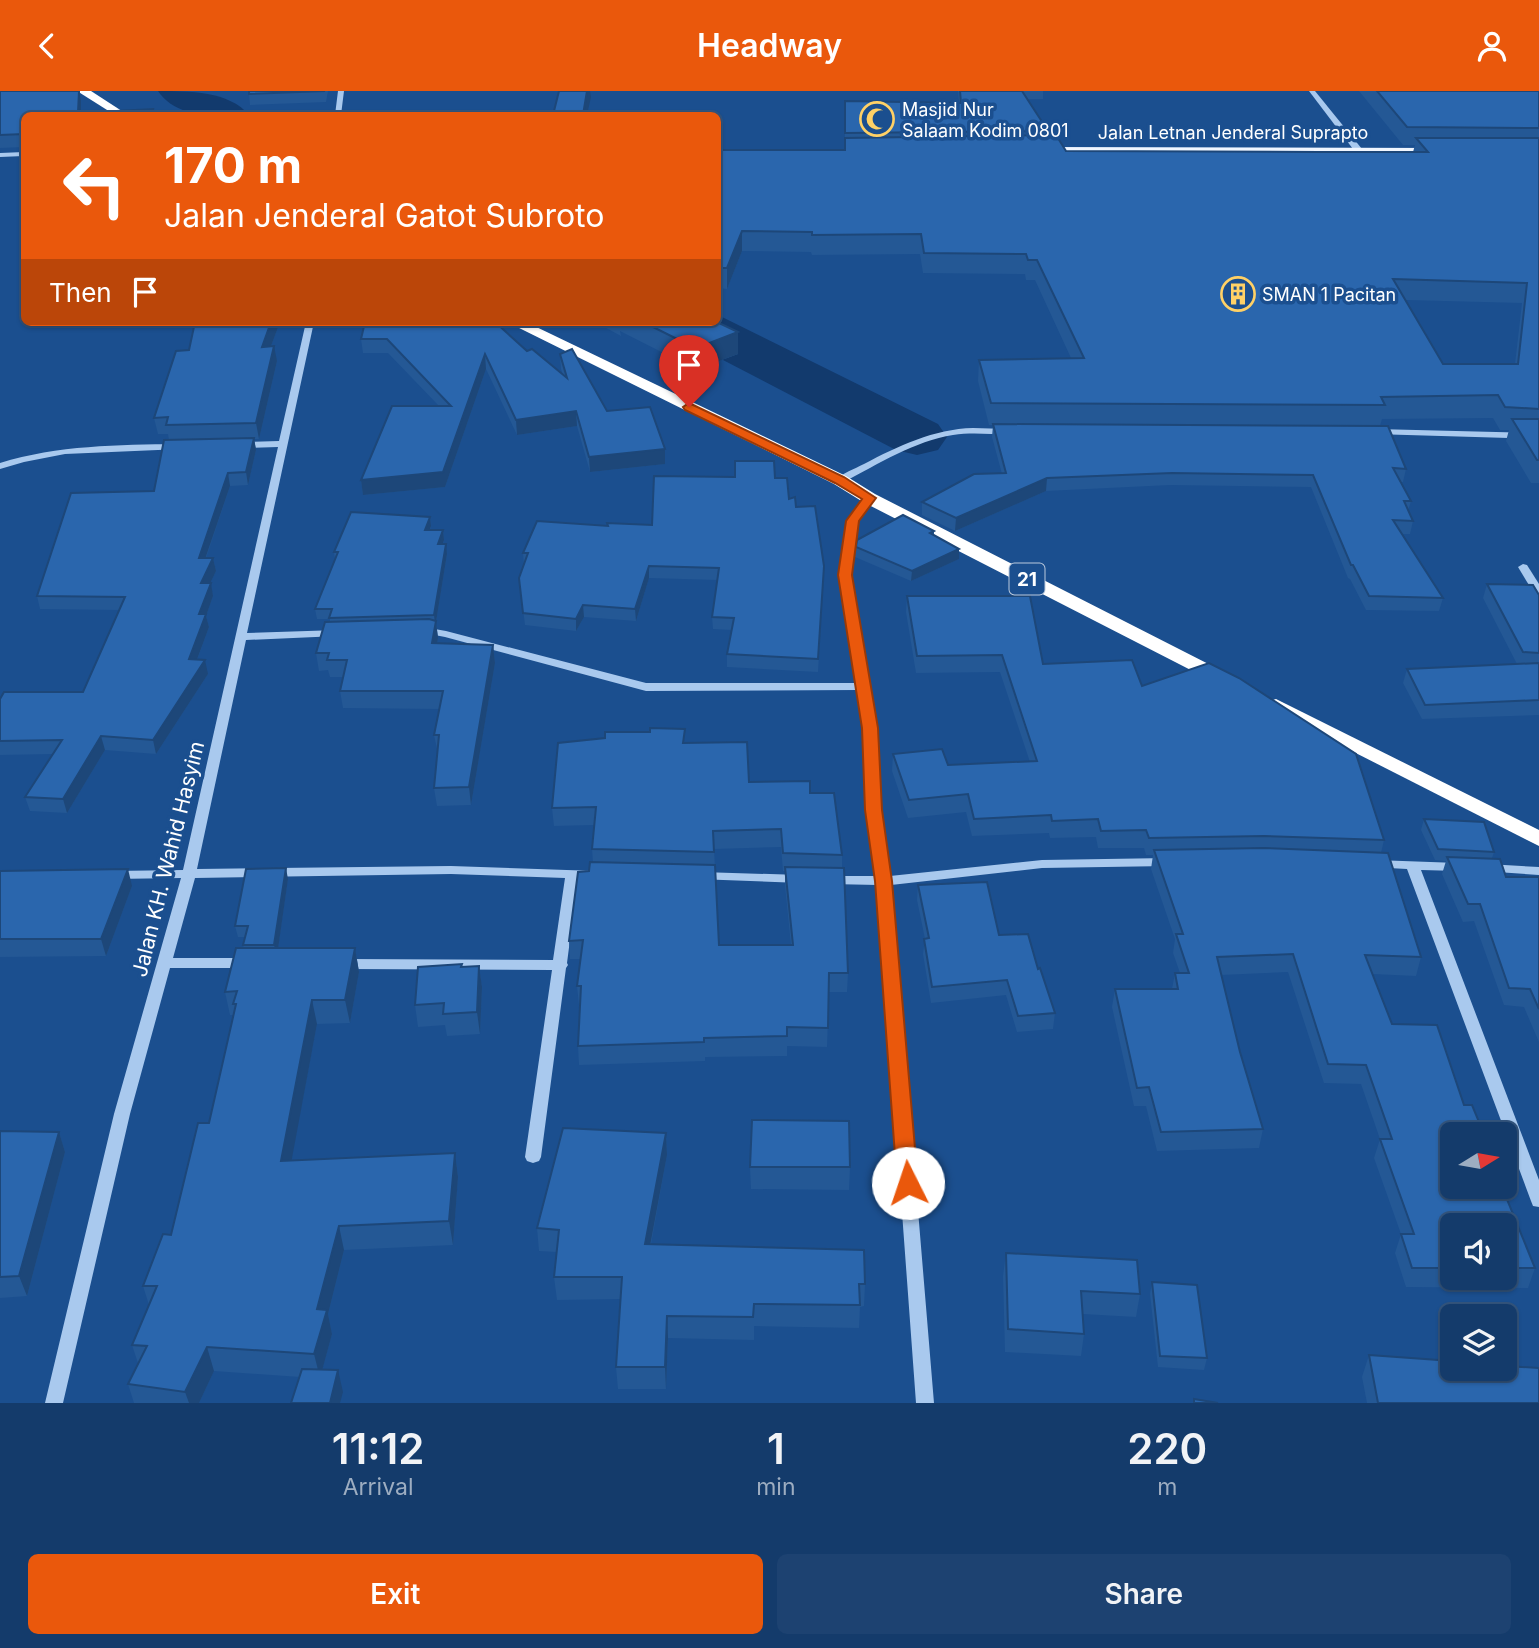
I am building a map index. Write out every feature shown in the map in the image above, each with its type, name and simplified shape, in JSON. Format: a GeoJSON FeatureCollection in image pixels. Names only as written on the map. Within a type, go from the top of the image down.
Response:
{"type":"FeatureCollection","features":[{"type":"Feature","properties":{"kind":"highway"},"geometry":{"type":"LineString","coordinates":[[83,91],[117,112]]}},
{"type":"Feature","properties":{"kind":"highway","name":"21"},"geometry":{"type":"LineString","coordinates":[[522,326],[840,480],[869,498],[1237,685]]}},
{"type":"Feature","properties":{"kind":"highway"},"geometry":{"type":"LineString","coordinates":[[1261,698],[1539,839]]}},
{"type":"Feature","properties":{"kind":"main road","name":"Jalan Letnan Jenderal Suprapto"},"geometry":{"type":"LineString","coordinates":[[1025,149],[1445,151]]}},
{"type":"Feature","properties":{"kind":"street"},"geometry":{"type":"LineString","coordinates":[[338,112],[341,91]]}},
{"type":"Feature","properties":{"kind":"street"},"geometry":{"type":"LineString","coordinates":[[1312,91],[1359,151]]}},
{"type":"Feature","properties":{"kind":"street"},"geometry":{"type":"LineString","coordinates":[[0,155],[21,154]]}},
{"type":"Feature","properties":{"kind":"street","name":"Jalan KH. Wahid Hasyim"},"geometry":{"type":"LineString","coordinates":[[54,1403],[122,1114],[189,874],[309,326]]}},
{"type":"Feature","properties":{"kind":"street"},"geometry":{"type":"LineString","coordinates":[[840,480],[886,457],[944,434],[961,431],[1021,432]]}},
{"type":"Feature","properties":{"kind":"street"},"geometry":{"type":"LineString","coordinates":[[1360,432],[1539,436]]}},
{"type":"Feature","properties":{"kind":"street"},"geometry":{"type":"LineString","coordinates":[[229,445],[283,444]]}},
{"type":"Feature","properties":{"kind":"street"},"geometry":{"type":"LineString","coordinates":[[0,466],[48,454],[188,446]]}},
{"type":"Feature","properties":{"kind":"street"},"geometry":{"type":"LineString","coordinates":[[869,498],[853,521],[845,575],[870,728],[874,810],[884,881],[925,1403]]}},
{"type":"Feature","properties":{"kind":"street"},"geometry":{"type":"LineString","coordinates":[[1523,567],[1539,593]]}},
{"type":"Feature","properties":{"kind":"street"},"geometry":{"type":"LineString","coordinates":[[414,630],[446,634],[646,687],[863,685]]}},
{"type":"Feature","properties":{"kind":"street"},"geometry":{"type":"LineString","coordinates":[[243,637],[348,632]]}},
{"type":"Feature","properties":{"kind":"street"},"geometry":{"type":"LineString","coordinates":[[684,876],[884,881],[1042,865],[1179,862]]}},
{"type":"Feature","properties":{"kind":"street"},"geometry":{"type":"LineString","coordinates":[[1357,864],[1539,871]]}},
{"type":"Feature","properties":{"kind":"street"},"geometry":{"type":"LineString","coordinates":[[1412,865],[1539,1201]]}},
{"type":"Feature","properties":{"kind":"street"},"geometry":{"type":"LineString","coordinates":[[94,875],[451,870],[600,874]]}},
{"type":"Feature","properties":{"kind":"street"},"geometry":{"type":"LineString","coordinates":[[533,1157],[572,873]]}},
{"type":"Feature","properties":{"kind":"street"},"geometry":{"type":"LineString","coordinates":[[165,963],[261,964]]}},
{"type":"Feature","properties":{"kind":"street"},"geometry":{"type":"LineString","coordinates":[[329,964],[561,965]]}},
{"type":"Feature","properties":{"kind":"building"},"geometry":{"type":"Polygon","coordinates":[[[0,91],[79,91],[78,112],[21,112],[21,134],[0,135],[0,91]]]}},
{"type":"Feature","properties":{"kind":"building"},"geometry":{"type":"Polygon","coordinates":[[[249,91],[325,91],[249,94],[249,91]]]}},
{"type":"Feature","properties":{"kind":"building"},"geometry":{"type":"Polygon","coordinates":[[[559,91],[587,91],[584,112],[554,112],[559,91]]]}},
{"type":"Feature","properties":{"kind":"building"},"geometry":{"type":"Polygon","coordinates":[[[960,91],[1022,91],[1048,131],[845,133],[845,101],[961,103],[960,91]]]}},
{"type":"Feature","properties":{"kind":"building"},"geometry":{"type":"Polygon","coordinates":[[[1377,91],[1539,91],[1539,128],[1407,127],[1377,91]]]}},
{"type":"Feature","properties":{"kind":"building"},"geometry":{"type":"Polygon","coordinates":[[[153,109],[152,112],[97,112],[153,109]]]}},
{"type":"Feature","properties":{"kind":"building"},"geometry":{"type":"Polygon","coordinates":[[[1056,135],[1066,151],[1428,152],[1416,138],[1539,138],[1539,409],[1505,407],[1498,395],[1381,397],[1385,405],[991,403],[979,360],[1084,358],[1037,260],[1028,260],[1026,254],[924,253],[921,234],[812,235],[812,232],[742,231],[727,268],[721,268],[721,150],[845,150],[845,138],[1056,135]],[[1393,279],[1443,364],[1518,364],[1527,283],[1393,279]]]}},
{"type":"Feature","properties":{"kind":"building"},"geometry":{"type":"Polygon","coordinates":[[[721,324],[738,332],[699,347],[693,347],[651,326],[721,324]]]}},
{"type":"Feature","properties":{"kind":"building"},"geometry":{"type":"Polygon","coordinates":[[[194,326],[270,326],[262,347],[274,346],[256,423],[166,425],[168,417],[154,418],[176,351],[189,350],[194,326]]]}},
{"type":"Feature","properties":{"kind":"building"},"geometry":{"type":"Polygon","coordinates":[[[364,326],[499,326],[527,351],[532,349],[567,378],[560,354],[572,349],[607,411],[650,407],[665,449],[589,457],[576,411],[516,420],[485,354],[443,472],[361,480],[392,406],[451,406],[387,339],[361,339],[364,326]]]}},
{"type":"Feature","properties":{"kind":"building"},"geometry":{"type":"Polygon","coordinates":[[[1512,419],[1539,419],[1539,460],[1537,460],[1512,419]]]}},
{"type":"Feature","properties":{"kind":"building"},"geometry":{"type":"Polygon","coordinates":[[[993,424],[1388,426],[1406,469],[1393,468],[1411,501],[1404,501],[1413,521],[1393,520],[1443,598],[1369,596],[1351,565],[1313,475],[1172,473],[1047,478],[956,518],[922,502],[974,474],[1006,473],[993,424]]]}},
{"type":"Feature","properties":{"kind":"building"},"geometry":{"type":"Polygon","coordinates":[[[254,438],[246,472],[228,473],[199,558],[213,558],[201,583],[211,583],[199,614],[206,614],[189,659],[205,660],[153,740],[101,736],[63,799],[25,797],[62,740],[0,741],[0,699],[4,692],[83,692],[125,597],[37,596],[71,493],[154,491],[164,440],[254,438]]]}},
{"type":"Feature","properties":{"kind":"building"},"geometry":{"type":"Polygon","coordinates":[[[735,461],[774,461],[775,478],[787,478],[789,499],[795,497],[796,507],[815,506],[824,566],[818,659],[727,654],[734,618],[712,617],[719,568],[649,566],[635,609],[583,605],[576,619],[523,613],[519,578],[528,553],[523,553],[537,521],[608,526],[607,523],[652,525],[654,476],[735,477],[735,461]]]}},
{"type":"Feature","properties":{"kind":"building"},"geometry":{"type":"Polygon","coordinates":[[[351,512],[430,517],[425,530],[443,530],[438,544],[446,544],[434,615],[329,618],[332,609],[315,609],[351,512]]]}},
{"type":"Feature","properties":{"kind":"building"},"geometry":{"type":"Polygon","coordinates":[[[903,515],[934,531],[930,533],[959,549],[912,571],[856,547],[857,540],[903,515]]]}},
{"type":"Feature","properties":{"kind":"building"},"geometry":{"type":"Polygon","coordinates":[[[1487,584],[1533,585],[1539,595],[1539,653],[1523,652],[1487,584]]]}},
{"type":"Feature","properties":{"kind":"building"},"geometry":{"type":"Polygon","coordinates":[[[907,596],[1030,596],[1043,664],[1132,660],[1142,686],[1209,663],[1239,678],[1356,754],[1384,840],[1264,836],[1149,838],[1146,830],[1101,831],[1098,819],[1052,821],[1051,815],[974,819],[968,794],[909,800],[893,754],[942,749],[948,765],[1037,761],[1002,655],[917,656],[907,596]]]}},
{"type":"Feature","properties":{"kind":"building"},"geometry":{"type":"Polygon","coordinates":[[[436,621],[432,643],[493,645],[469,787],[434,788],[439,735],[434,735],[443,691],[340,691],[347,660],[327,660],[329,653],[316,653],[325,622],[436,621]]]}},
{"type":"Feature","properties":{"kind":"building"},"geometry":{"type":"Polygon","coordinates":[[[1539,663],[1539,700],[1425,705],[1407,669],[1539,663]]]}},
{"type":"Feature","properties":{"kind":"building"},"geometry":{"type":"Polygon","coordinates":[[[650,728],[685,729],[683,743],[747,742],[749,782],[810,781],[810,793],[834,793],[842,855],[783,853],[781,829],[713,831],[714,852],[592,849],[596,807],[552,808],[558,743],[605,738],[605,732],[650,732],[650,728]]]}},
{"type":"Feature","properties":{"kind":"building"},"geometry":{"type":"Polygon","coordinates":[[[1424,819],[1484,822],[1494,852],[1438,849],[1424,819]]]}},
{"type":"Feature","properties":{"kind":"building"},"geometry":{"type":"Polygon","coordinates":[[[1264,848],[1388,853],[1421,957],[1365,955],[1392,1024],[1437,1025],[1464,1105],[1472,1105],[1479,1122],[1440,1122],[1440,1199],[1507,1199],[1513,1213],[1440,1213],[1440,1268],[1412,1268],[1401,1234],[1414,1234],[1380,1139],[1392,1139],[1366,1065],[1328,1064],[1293,954],[1217,957],[1240,1052],[1263,1129],[1161,1132],[1149,1087],[1137,1088],[1115,989],[1178,989],[1175,973],[1189,973],[1176,934],[1183,934],[1154,850],[1264,848]]]}},
{"type":"Feature","properties":{"kind":"building"},"geometry":{"type":"Polygon","coordinates":[[[1447,857],[1500,859],[1506,877],[1539,877],[1539,1009],[1530,989],[1509,988],[1480,904],[1468,904],[1447,857]]]}},
{"type":"Feature","properties":{"kind":"building"},"geometry":{"type":"Polygon","coordinates":[[[590,862],[715,865],[719,945],[793,945],[785,867],[844,868],[848,973],[829,973],[828,1028],[787,1027],[787,1036],[704,1038],[704,1042],[578,1046],[581,986],[577,986],[583,940],[569,941],[578,872],[589,871],[590,862]]]}},
{"type":"Feature","properties":{"kind":"building"},"geometry":{"type":"Polygon","coordinates":[[[286,868],[274,945],[243,945],[248,926],[235,926],[246,869],[286,868]]]}},
{"type":"Feature","properties":{"kind":"building"},"geometry":{"type":"Polygon","coordinates":[[[128,869],[101,939],[0,939],[0,871],[128,869]]]}},
{"type":"Feature","properties":{"kind":"building"},"geometry":{"type":"Polygon","coordinates":[[[987,882],[999,935],[1028,934],[1055,1013],[1018,1016],[1007,980],[932,987],[924,939],[929,938],[918,885],[987,882]]]}},
{"type":"Feature","properties":{"kind":"building"},"geometry":{"type":"Polygon","coordinates":[[[236,948],[355,948],[345,1000],[312,1000],[281,1161],[455,1153],[449,1221],[339,1226],[317,1309],[327,1310],[314,1354],[207,1347],[185,1392],[128,1384],[147,1346],[132,1345],[157,1286],[143,1286],[163,1234],[171,1235],[198,1123],[209,1123],[236,1004],[233,1004],[237,991],[225,992],[236,948]]]}},
{"type":"Feature","properties":{"kind":"building"},"geometry":{"type":"Polygon","coordinates":[[[462,964],[461,967],[479,966],[477,1012],[443,1014],[444,1003],[415,1005],[418,967],[462,964]]]}},
{"type":"Feature","properties":{"kind":"building"},"geometry":{"type":"Polygon","coordinates":[[[752,1120],[849,1121],[850,1167],[750,1167],[752,1120]]]}},
{"type":"Feature","properties":{"kind":"building"},"geometry":{"type":"Polygon","coordinates":[[[563,1128],[666,1133],[645,1244],[864,1250],[865,1284],[859,1284],[860,1305],[754,1304],[753,1317],[667,1316],[665,1367],[616,1367],[622,1277],[554,1277],[559,1230],[537,1228],[563,1128]]]}},
{"type":"Feature","properties":{"kind":"building"},"geometry":{"type":"Polygon","coordinates":[[[0,1131],[59,1132],[19,1276],[0,1277],[0,1131]]]}},
{"type":"Feature","properties":{"kind":"building"},"geometry":{"type":"Polygon","coordinates":[[[1517,1224],[1535,1268],[1517,1268],[1517,1224]]]}},
{"type":"Feature","properties":{"kind":"building"},"geometry":{"type":"Polygon","coordinates":[[[1006,1253],[1137,1260],[1140,1294],[1081,1291],[1084,1334],[1008,1329],[1006,1253]]]}},
{"type":"Feature","properties":{"kind":"building"},"geometry":{"type":"Polygon","coordinates":[[[1152,1282],[1197,1285],[1207,1358],[1160,1356],[1152,1282]]]}},
{"type":"Feature","properties":{"kind":"building"},"geometry":{"type":"Polygon","coordinates":[[[1369,1355],[1440,1360],[1440,1381],[1517,1381],[1517,1367],[1539,1368],[1539,1403],[1378,1403],[1369,1355]]]}},
{"type":"Feature","properties":{"kind":"building"},"geometry":{"type":"Polygon","coordinates":[[[302,1369],[338,1370],[330,1403],[291,1403],[302,1369]]]}},
{"type":"Feature","properties":{"kind":"building"},"geometry":{"type":"Polygon","coordinates":[[[1194,1399],[1218,1403],[1194,1403],[1194,1399]]]}},
{"type":"Feature","properties":{"kind":"waterway"},"geometry":{"type":"LineString","coordinates":[[178,91],[222,112]]}},
{"type":"Feature","properties":{"kind":"waterway"},"geometry":{"type":"LineString","coordinates":[[698,326],[917,437]]}},
{"type":"Feature","properties":{"kind":"place","name":"Masjid Nur Salaam Kodim 0801"},"geometry":{"type":"Point","coordinates":[877,119]}},
{"type":"Feature","properties":{"kind":"place","name":"SMAN 1 Pacitan"},"geometry":{"type":"Point","coordinates":[1238,294]}},
{"type":"Feature","properties":{"kind":"route"},"geometry":{"type":"LineString","coordinates":[[689,407],[840,480],[869,498],[853,521],[845,575],[870,728],[874,810],[884,881],[908,1183]]}}]}
